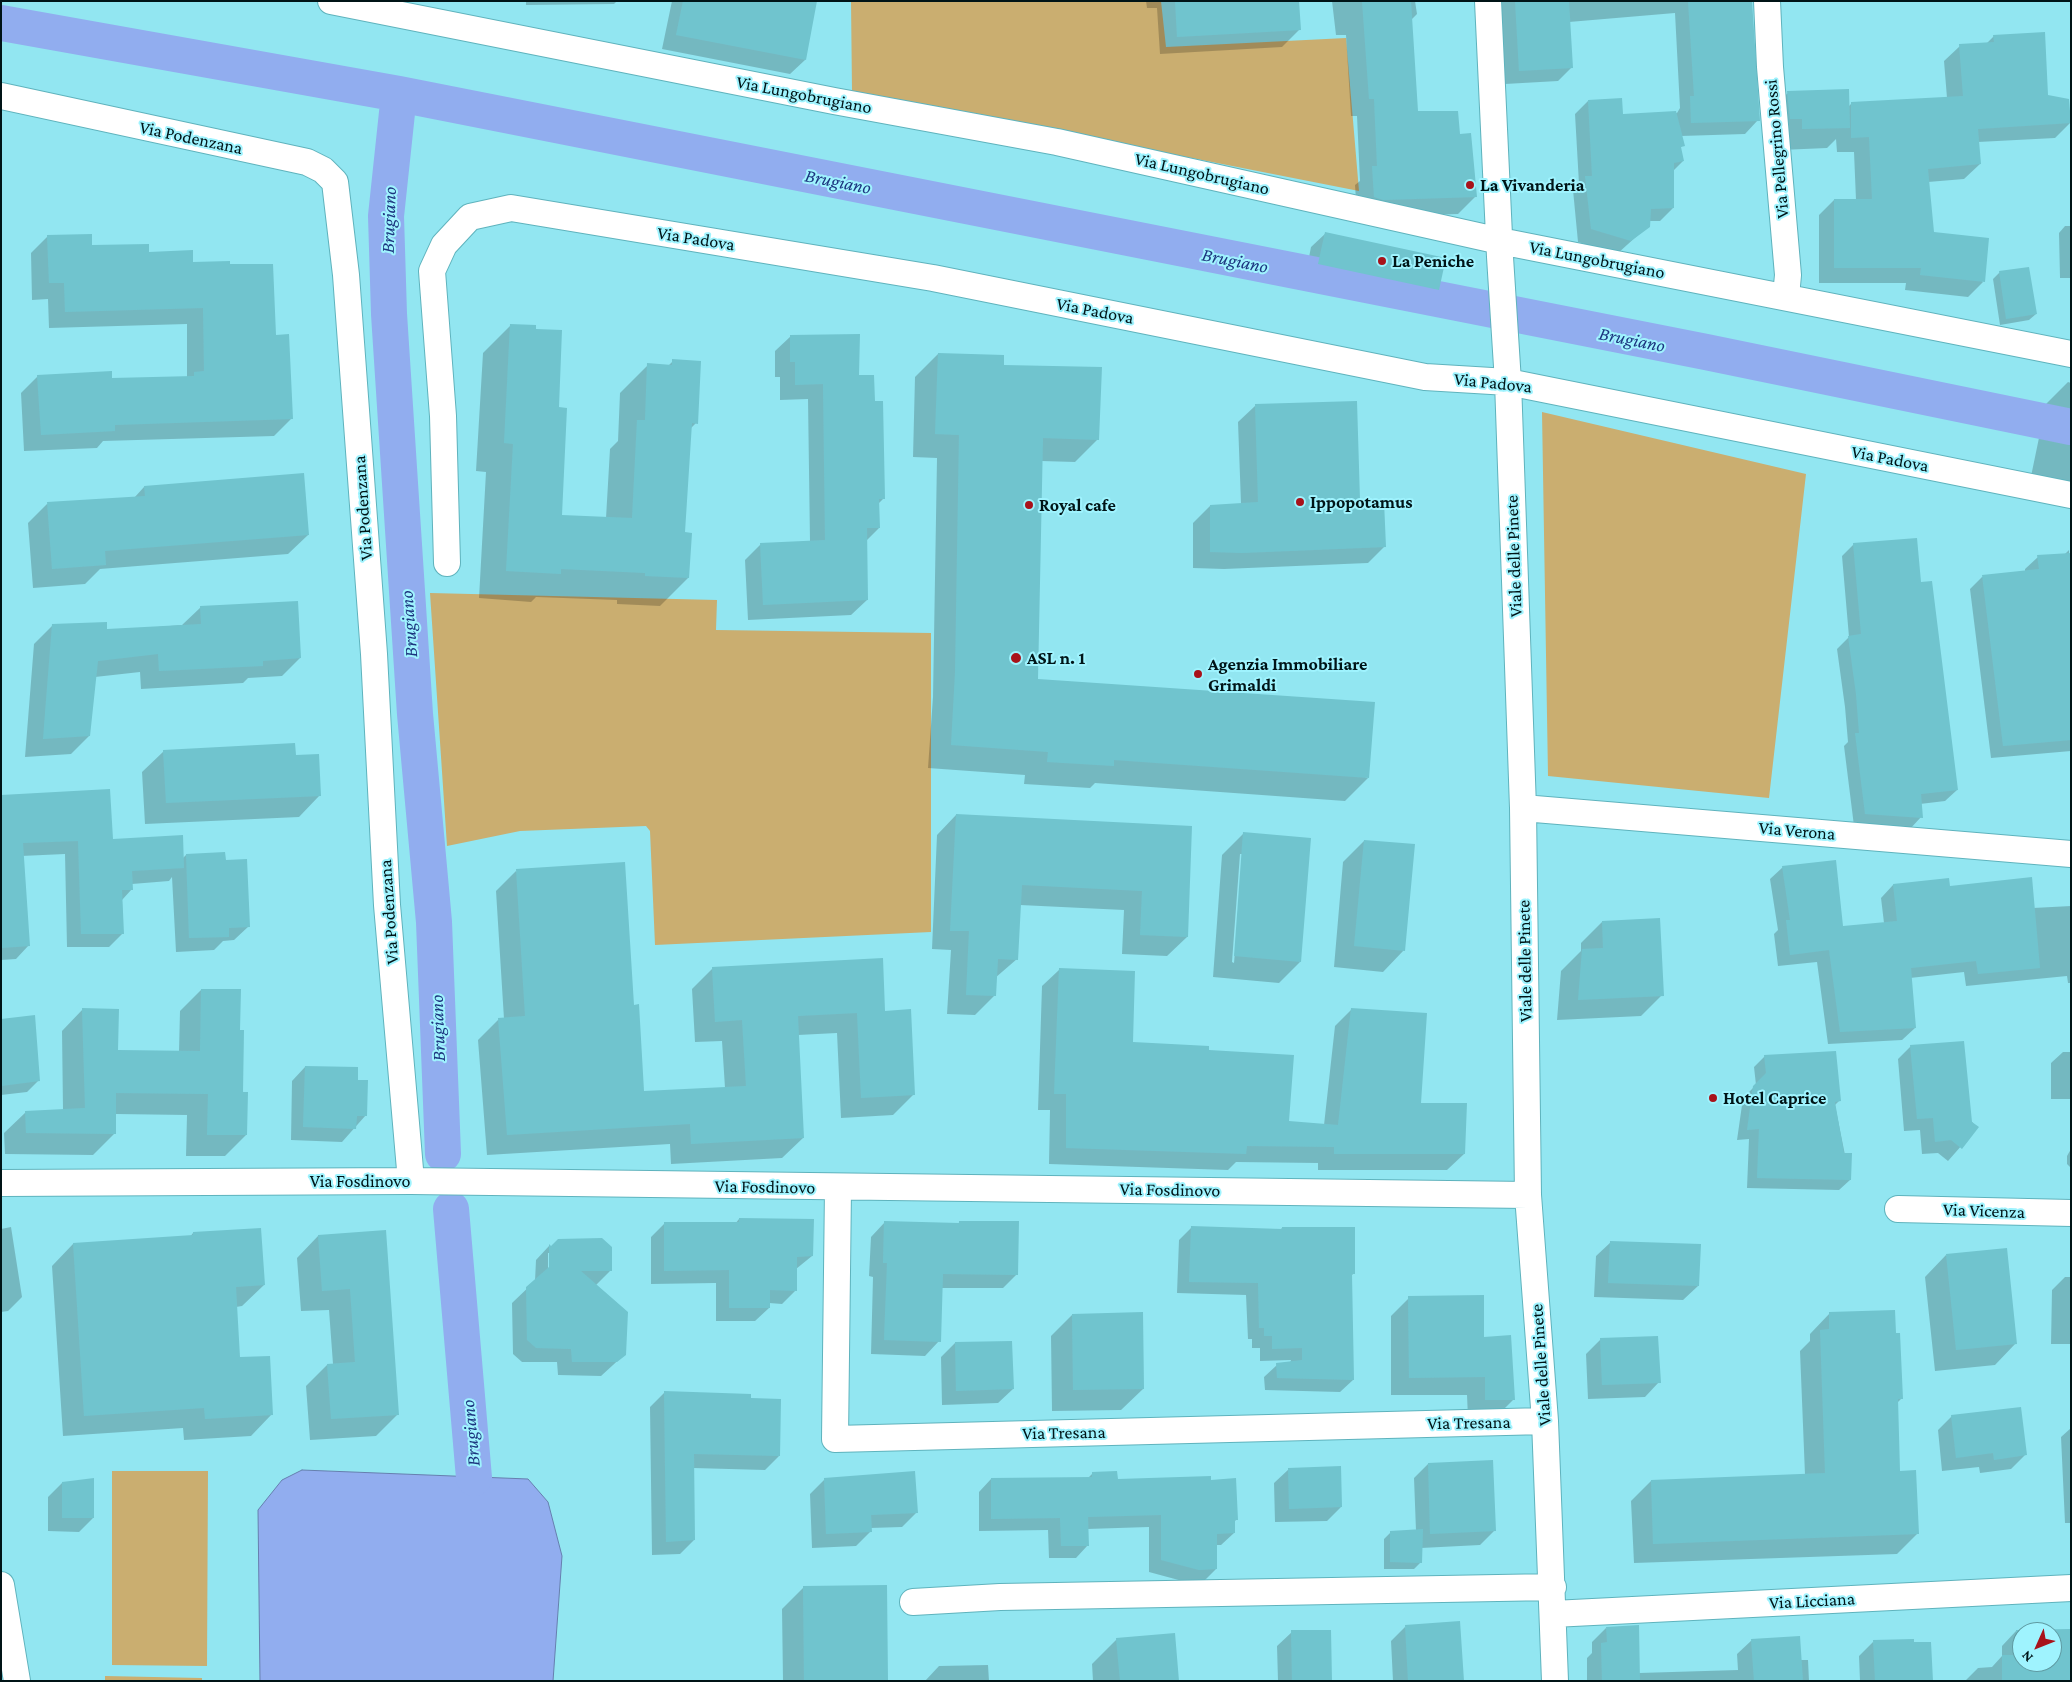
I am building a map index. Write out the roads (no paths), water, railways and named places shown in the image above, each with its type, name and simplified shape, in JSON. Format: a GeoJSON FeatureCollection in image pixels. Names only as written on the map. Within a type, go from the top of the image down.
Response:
{"type":"FeatureCollection","features":[{"type":"Feature","properties":{"kind":"street","name":"Via Lungobrugiano"},"geometry":{"type":"LineString","coordinates":[[331,1],[825,100],[1057,142],[1500,249],[1786,296],[2071,354]]}},
{"type":"Feature","properties":{"kind":"street","name":"Viale delle Pinete"},"geometry":{"type":"LineString","coordinates":[[1488,1],[1508,377],[1523,808],[1528,1195],[1545,1421],[1553,1587],[1555,1681]]}},
{"type":"Feature","properties":{"kind":"street","name":"Via Pellegrino Rossi"},"geometry":{"type":"LineString","coordinates":[[1767,1],[1770,67],[1788,275],[1786,296]]}},
{"type":"Feature","properties":{"kind":"street","name":"Via Podenzana"},"geometry":{"type":"LineString","coordinates":[[1,96],[307,162],[323,170],[335,182],[348,305],[374,654],[387,905],[411,1181]]}},
{"type":"Feature","properties":{"kind":"street","name":"Via Padova"},"geometry":{"type":"LineString","coordinates":[[447,563],[443,416],[432,271],[444,245],[470,217],[511,208],[933,278],[1425,377],[1508,377],[2071,495]]}},
{"type":"Feature","properties":{"kind":"street","name":"Via Verona"},"geometry":{"type":"LineString","coordinates":[[1523,808],[2071,854]]}},
{"type":"Feature","properties":{"kind":"street","name":"Via Fosdinovo"},"geometry":{"type":"LineString","coordinates":[[1,1183],[411,1181],[838,1188],[1528,1195]]}},
{"type":"Feature","properties":{"kind":"street","name":"Via Tresana"},"geometry":{"type":"LineString","coordinates":[[838,1188],[835,1439],[1545,1421]]}},
{"type":"Feature","properties":{"kind":"street","name":"Via Vicenza"},"geometry":{"type":"LineString","coordinates":[[1898,1209],[2071,1213]]}},
{"type":"Feature","properties":{"kind":"street"},"geometry":{"type":"LineString","coordinates":[[1,1585],[17,1681]]}},
{"type":"Feature","properties":{"kind":"street"},"geometry":{"type":"LineString","coordinates":[[913,1602],[1010,1597],[1553,1587]]}},
{"type":"Feature","properties":{"kind":"street","name":"Via Licciana"},"geometry":{"type":"LineString","coordinates":[[1553,1614],[2071,1588]]}},
{"type":"Feature","properties":{"kind":"water"},"geometry":{"type":"Polygon","coordinates":[[[302,1470],[528,1479],[548,1502],[562,1556],[553,1681],[260,1681],[258,1510],[282,1480],[302,1470]]]}},
{"type":"Feature","properties":{"kind":"waterway","name":"Brugiano"},"geometry":{"type":"LineString","coordinates":[[1,23],[399,94],[1706,352],[2071,427]]}},
{"type":"Feature","properties":{"kind":"waterway","name":"Brugiano"},"geometry":{"type":"LineString","coordinates":[[399,94],[386,216],[389,314],[415,714],[434,922],[443,1154]]}},
{"type":"Feature","properties":{"kind":"waterway","name":"Brugiano"},"geometry":{"type":"LineString","coordinates":[[451,1209],[474,1478]]}},
{"type":"Feature","properties":{"kind":"place","name":"La Vivanderia"},"geometry":{"type":"Point","coordinates":[1470,185]}},
{"type":"Feature","properties":{"kind":"place","name":"La Peniche"},"geometry":{"type":"Point","coordinates":[1382,261]}},
{"type":"Feature","properties":{"kind":"place","name":"Ippopotamus"},"geometry":{"type":"Point","coordinates":[1300,502]}},
{"type":"Feature","properties":{"kind":"place","name":"Royal cafe"},"geometry":{"type":"Point","coordinates":[1029,505]}},
{"type":"Feature","properties":{"kind":"place","name":"ASL n. 1"},"geometry":{"type":"Point","coordinates":[1016,658]}},
{"type":"Feature","properties":{"kind":"place","name":"Agenzia Immobiliare Grimaldi"},"geometry":{"type":"Point","coordinates":[1198,674]}},
{"type":"Feature","properties":{"kind":"place","name":"Hotel Caprice"},"geometry":{"type":"Point","coordinates":[1713,1098]}}]}
